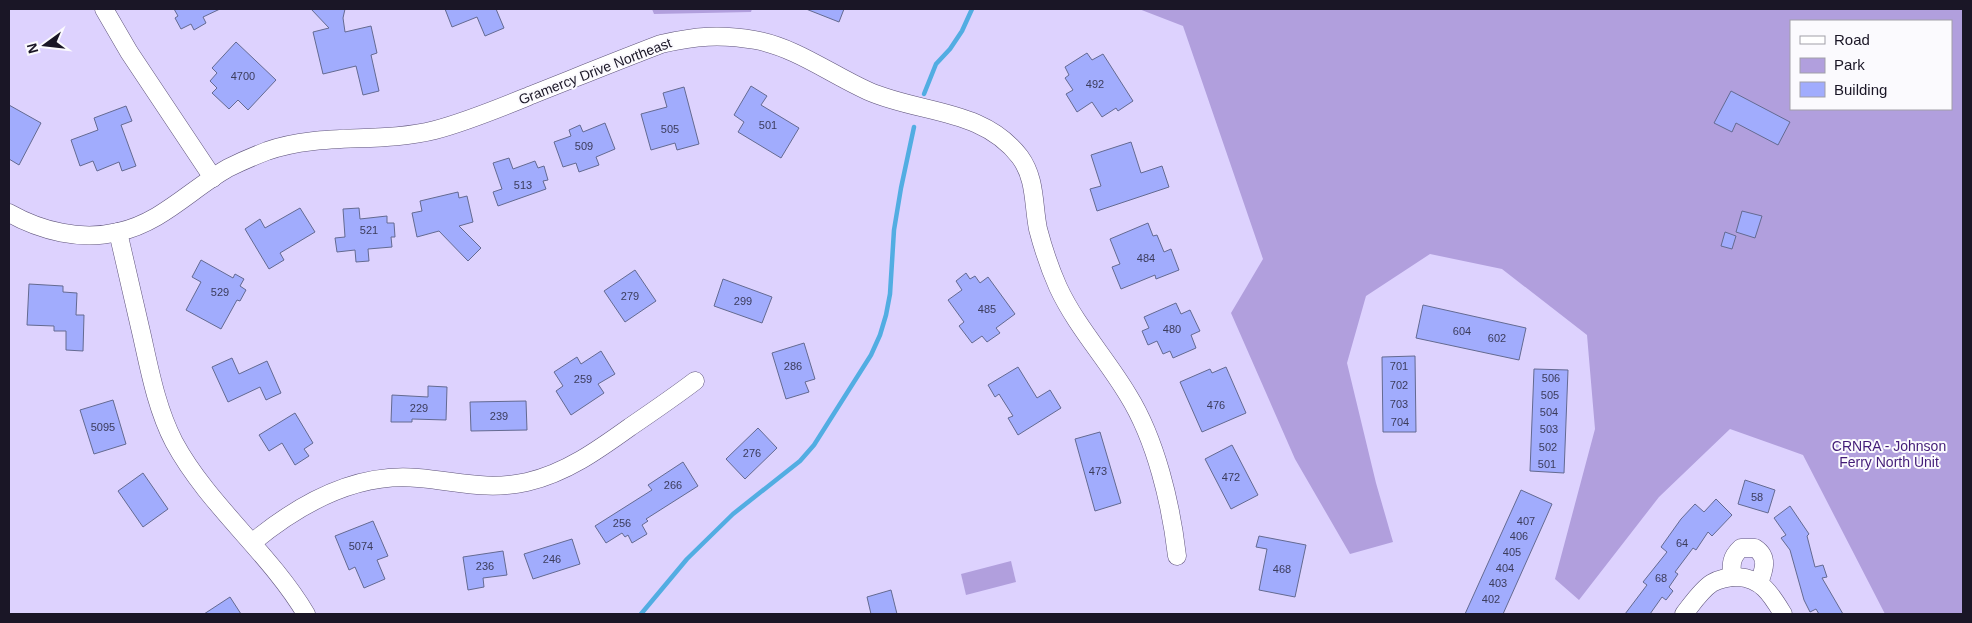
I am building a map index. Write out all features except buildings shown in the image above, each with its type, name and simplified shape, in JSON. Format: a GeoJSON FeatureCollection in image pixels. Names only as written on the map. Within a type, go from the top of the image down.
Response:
{"type":"FeatureCollection","features":[{"type":"Feature","properties":{"kind":"street"},"geometry":{"type":"LineString","coordinates":[[104,9],[129,52],[213,178]]}},
{"type":"Feature","properties":{"kind":"street","name":"Gramercy Drive Northeast"},"geometry":{"type":"LineString","coordinates":[[9,213],[26,223],[52,231],[84,235],[118,232],[158,216],[213,178],[247,159],[287,146],[309,142],[382,137],[434,130],[485,114],[661,44],[703,36],[757,41],[777,46],[814,61],[868,91],[965,118],[984,126],[1004,140],[1020,158],[1029,174],[1034,192],[1038,228],[1058,286],[1068,308],[1129,395],[1146,429],[1165,494],[1177,556]]}},
{"type":"Feature","properties":{"kind":"street"},"geometry":{"type":"LineString","coordinates":[[118,232],[148,367],[164,418],[175,442],[209,493],[286,584],[306,614]]}},
{"type":"Feature","properties":{"kind":"street"},"geometry":{"type":"LineString","coordinates":[[252,542],[302,508],[346,486],[380,478],[401,477],[487,486],[506,485],[542,478],[579,462],[696,381]]}},
{"type":"Feature","properties":{"kind":"street"},"geometry":{"type":"LineString","coordinates":[[1732,577],[1731,564],[1734,555],[1741,548],[1748,547],[1758,550],[1764,562],[1759,583]]}},
{"type":"Feature","properties":{"kind":"street"},"geometry":{"type":"LineString","coordinates":[[1684,614],[1711,584],[1723,578],[1732,577],[1746,578],[1759,583],[1774,599],[1783,614]]}},
{"type":"Feature","properties":{"kind":"green space"},"geometry":{"type":"Polygon","coordinates":[[[652,9],[752,9],[751,12],[654,14],[652,9]]]}},
{"type":"Feature","properties":{"kind":"green space","name":"CRNRA - Johnson Ferry North Unit"},"geometry":{"type":"Polygon","coordinates":[[[1139,9],[1963,9],[1963,614],[1885,614],[1803,455],[1730,429],[1659,497],[1579,600],[1555,579],[1595,429],[1587,335],[1502,269],[1430,254],[1366,296],[1347,363],[1376,483],[1393,542],[1350,554],[1295,459],[1231,313],[1263,259],[1183,26],[1139,9]]]}},
{"type":"Feature","properties":{"kind":"green space"},"geometry":{"type":"Polygon","coordinates":[[[1011,561],[1016,582],[966,595],[961,574],[1011,561]]]}},
{"type":"Feature","properties":{"kind":"waterway"},"geometry":{"type":"LineString","coordinates":[[924,94],[936,64],[950,49],[962,31],[972,9]]}},
{"type":"Feature","properties":{"kind":"waterway"},"geometry":{"type":"LineString","coordinates":[[641,614],[687,559],[733,514],[800,461],[814,445],[871,355],[880,335],[890,294],[894,230],[914,127]]}}]}
